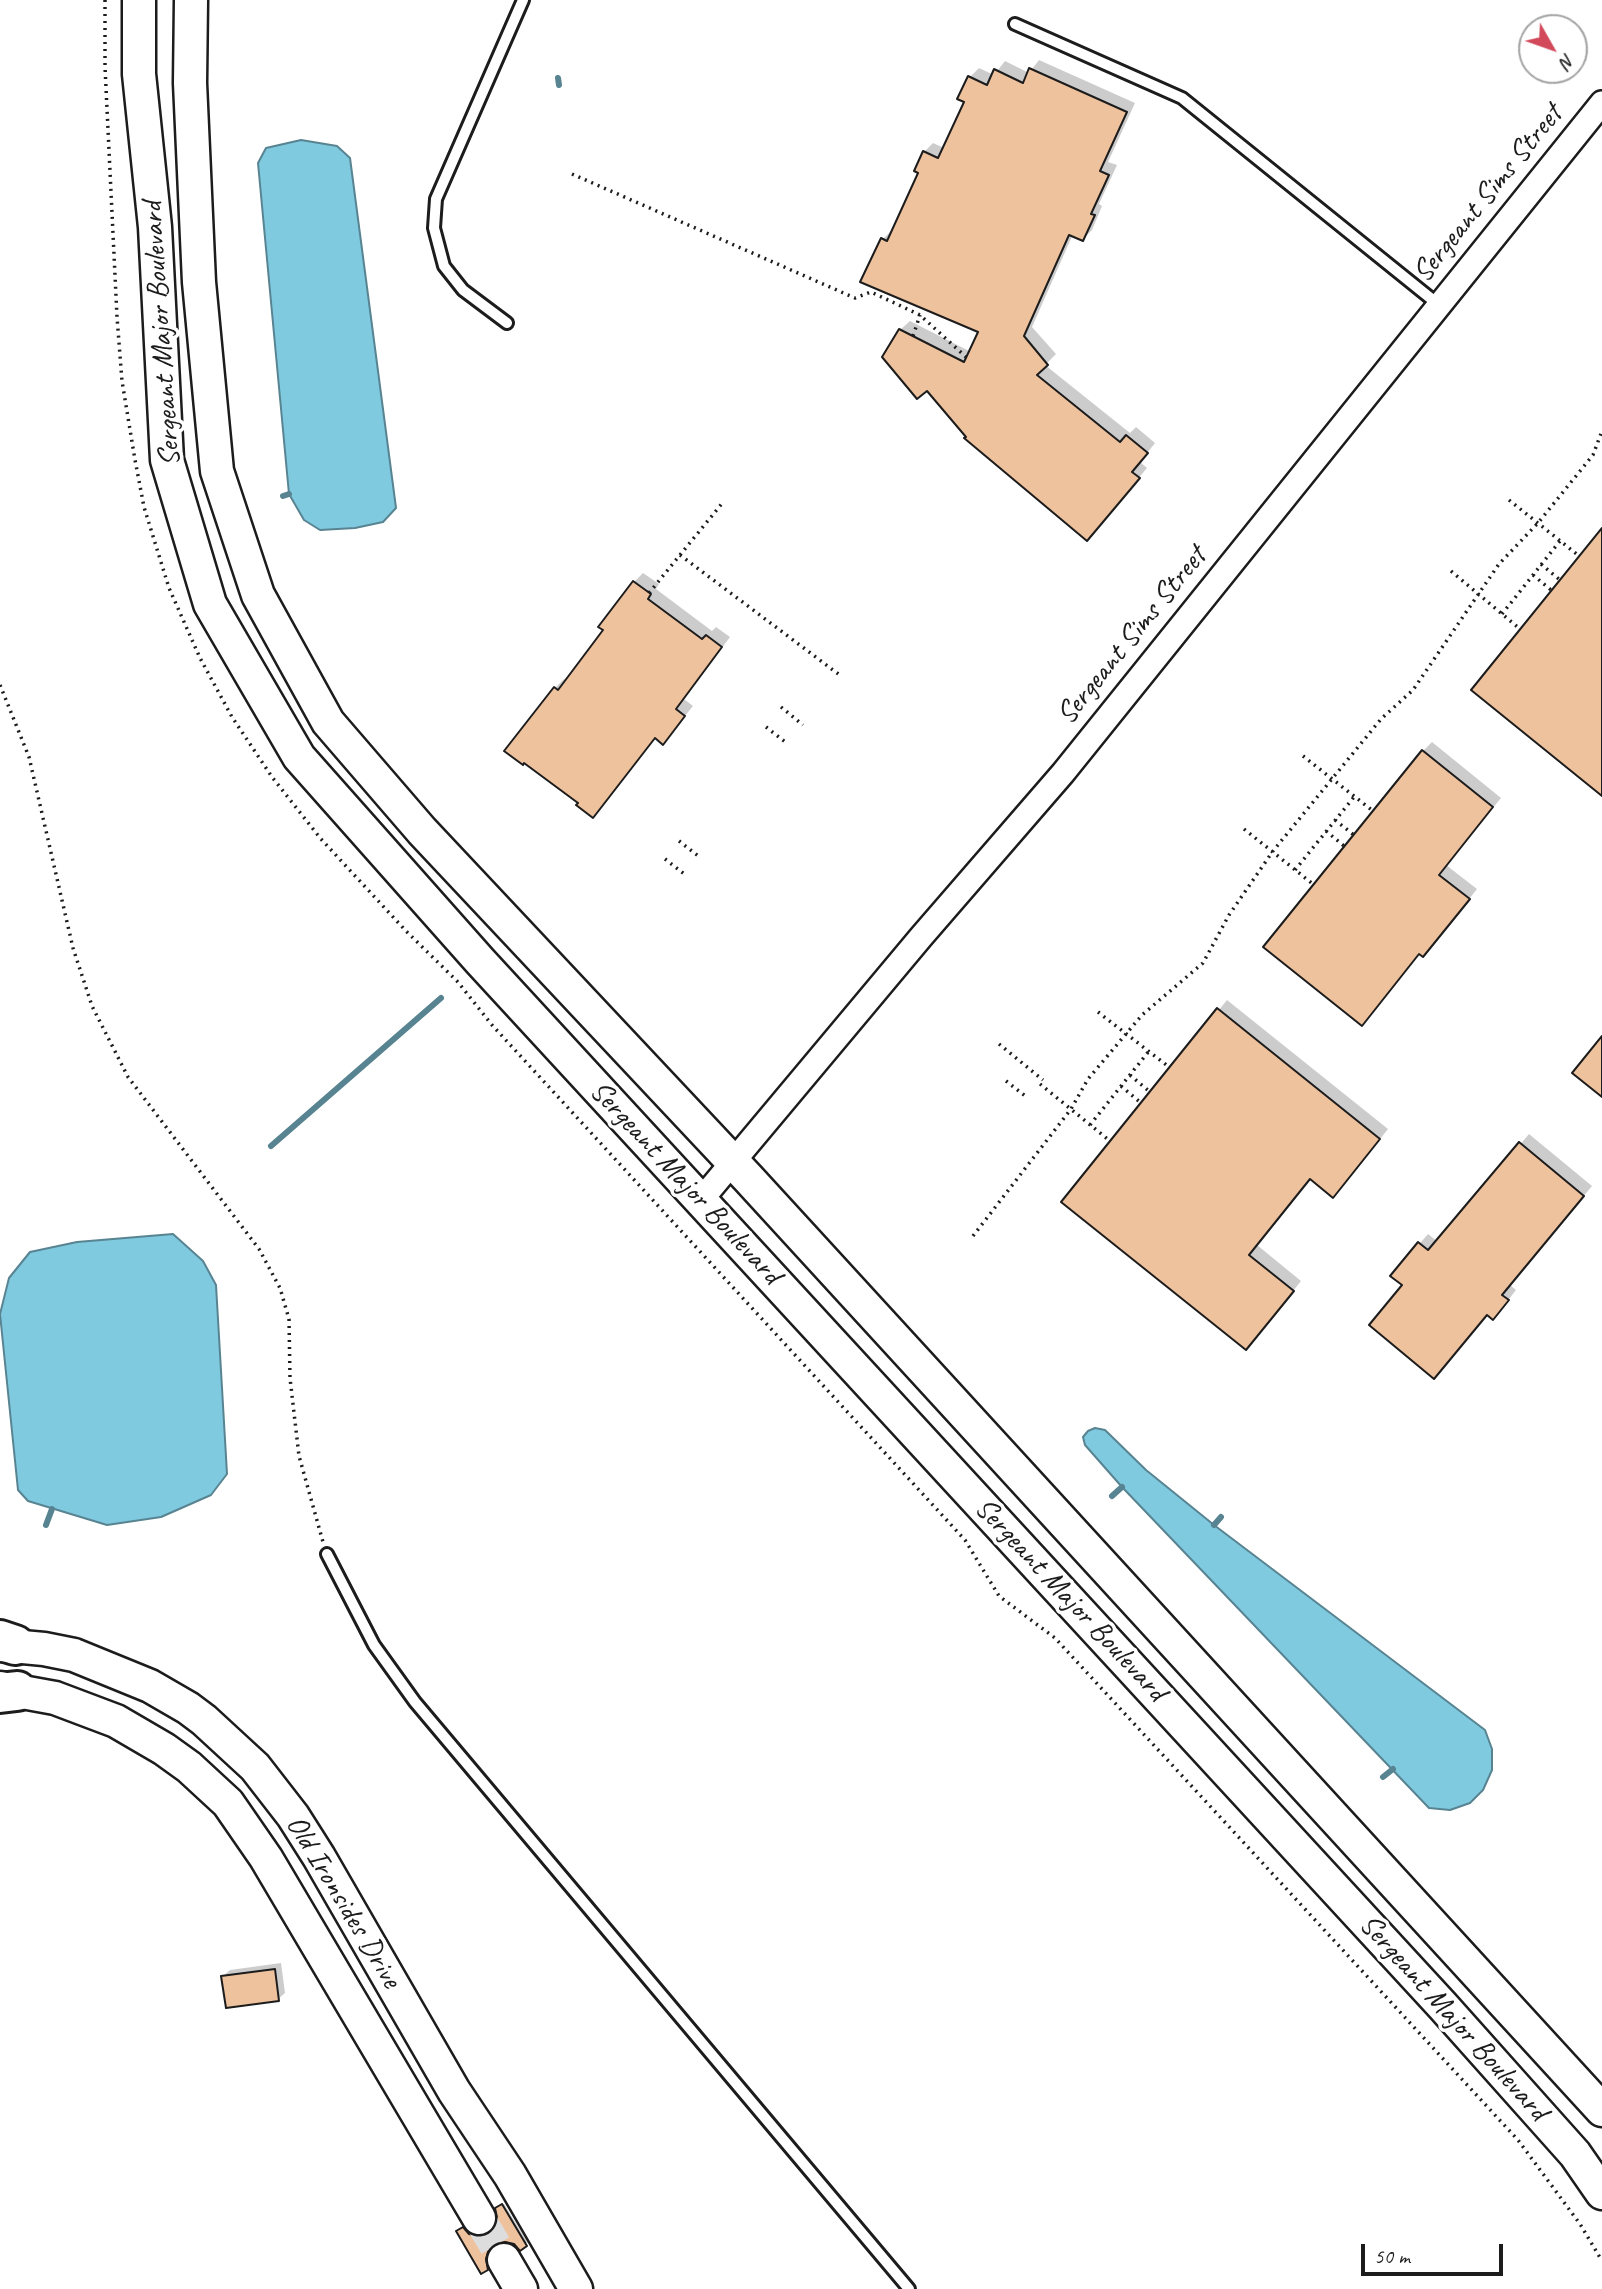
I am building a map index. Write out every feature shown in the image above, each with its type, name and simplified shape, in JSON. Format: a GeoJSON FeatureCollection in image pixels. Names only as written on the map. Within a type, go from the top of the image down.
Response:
{"type":"FeatureCollection","features":[{"type":"Feature","properties":{"kind":"street","name":"Sergeant Major Boulevard"},"geometry":{"type":"LineString","coordinates":[[139,0],[139,74],[155,226],[167,460],[210,604],[299,757],[480,961],[1442,2005],[1575,2154],[1602,2193]]}},
{"type":"Feature","properties":{"kind":"street","name":"Sergeant Major Boulevard"},"geometry":{"type":"LineString","coordinates":[[191,0],[190,83],[199,282],[217,471],[258,595],[328,722],[422,831],[732,1163],[1602,2110]]}},
{"type":"Feature","properties":{"kind":"street","name":"Sergeant Sims Street"},"geometry":{"type":"LineString","coordinates":[[701,1200],[921,937],[1063,773],[1602,103]]}},
{"type":"Feature","properties":{"kind":"street"},"geometry":{"type":"LineString","coordinates":[[155,226],[196,221]]}},
{"type":"Feature","properties":{"kind":"street","name":"Old Ironsides Drive"},"geometry":{"type":"LineString","coordinates":[[5,1643],[74,1656],[150,1686],[188,1708],[242,1752],[300,1826],[454,2091],[510,2175],[576,2289]]}},
{"type":"Feature","properties":{"kind":"street","name":"Old Ironsides Drive"},"geometry":{"type":"LineString","coordinates":[[6,1691],[55,1698],[116,1721],[164,1749],[218,1794],[241,1819],[479,2218]]}},
{"type":"Feature","properties":{"kind":"street"},"geometry":{"type":"LineString","coordinates":[[1442,2005],[1477,1973]]}},
{"type":"Feature","properties":{"kind":"street"},"geometry":{"type":"LineString","coordinates":[[386,2062],[424,2040]]}},
{"type":"Feature","properties":{"kind":"street"},"geometry":{"type":"LineString","coordinates":[[504,2260],[521,2289]]}},
{"type":"Feature","properties":{"kind":"lane"},"geometry":{"type":"LineString","coordinates":[[507,323],[463,290],[444,266],[434,228],[436,200],[523,0]]}},
{"type":"Feature","properties":{"kind":"lane"},"geometry":{"type":"LineString","coordinates":[[1015,24],[1182,98],[1439,305]]}},
{"type":"Feature","properties":{"kind":"lane"},"geometry":{"type":"LineString","coordinates":[[327,1554],[374,1646],[415,1702],[909,2289]]}},
{"type":"Feature","properties":{"kind":"path"},"geometry":{"type":"LineString","coordinates":[[572,174],[855,298],[872,292],[920,315],[966,357]]}},
{"type":"Feature","properties":{"kind":"path"},"geometry":{"type":"LineString","coordinates":[[912,336],[920,315]]}},
{"type":"Feature","properties":{"kind":"path"},"geometry":{"type":"LineString","coordinates":[[973,1236],[1071,1109],[1088,1079],[1142,1015],[1203,963],[1229,915],[1273,851],[1381,719],[1413,690],[1499,564],[1538,523],[1593,455],[1602,431]]}},
{"type":"Feature","properties":{"kind":"path"},"geometry":{"type":"LineString","coordinates":[[1509,500],[1579,556]]}},
{"type":"Feature","properties":{"kind":"path"},"geometry":{"type":"LineString","coordinates":[[649,593],[724,501]]}},
{"type":"Feature","properties":{"kind":"path"},"geometry":{"type":"LineString","coordinates":[[1502,614],[1560,541]]}},
{"type":"Feature","properties":{"kind":"path"},"geometry":{"type":"LineString","coordinates":[[680,555],[841,676]]}},
{"type":"Feature","properties":{"kind":"path"},"geometry":{"type":"LineString","coordinates":[[1541,564],[1560,580]]}},
{"type":"Feature","properties":{"kind":"path"},"geometry":{"type":"LineString","coordinates":[[1451,571],[1520,629]]}},
{"type":"Feature","properties":{"kind":"path"},"geometry":{"type":"LineString","coordinates":[[1532,575],[1551,590]]}},
{"type":"Feature","properties":{"kind":"path"},"geometry":{"type":"LineString","coordinates":[[0,685],[29,757],[73,948],[92,1006],[128,1077],[259,1250],[279,1288],[289,1319],[290,1378],[299,1456],[327,1554]]}},
{"type":"Feature","properties":{"kind":"path"},"geometry":{"type":"LineString","coordinates":[[781,707],[803,725]]}},
{"type":"Feature","properties":{"kind":"path"},"geometry":{"type":"LineString","coordinates":[[766,727],[788,744]]}},
{"type":"Feature","properties":{"kind":"path"},"geometry":{"type":"LineString","coordinates":[[1303,756],[1373,811]]}},
{"type":"Feature","properties":{"kind":"path"},"geometry":{"type":"LineString","coordinates":[[1296,870],[1354,797]]}},
{"type":"Feature","properties":{"kind":"path"},"geometry":{"type":"LineString","coordinates":[[1335,820],[1353,835]]}},
{"type":"Feature","properties":{"kind":"path"},"geometry":{"type":"LineString","coordinates":[[1244,829],[1314,885]]}},
{"type":"Feature","properties":{"kind":"path"},"geometry":{"type":"LineString","coordinates":[[1326,831],[1344,846]]}},
{"type":"Feature","properties":{"kind":"path"},"geometry":{"type":"LineString","coordinates":[[679,841],[701,858]]}},
{"type":"Feature","properties":{"kind":"path"},"geometry":{"type":"LineString","coordinates":[[665,859],[687,876]]}},
{"type":"Feature","properties":{"kind":"path"},"geometry":{"type":"LineString","coordinates":[[1098,1012],[1169,1068]]}},
{"type":"Feature","properties":{"kind":"path"},"geometry":{"type":"LineString","coordinates":[[999,1044],[1110,1141]]}},
{"type":"Feature","properties":{"kind":"path"},"geometry":{"type":"LineString","coordinates":[[1090,1125],[1149,1051]]}},
{"type":"Feature","properties":{"kind":"path"},"geometry":{"type":"LineString","coordinates":[[1130,1075],[1150,1092]]}},
{"type":"Feature","properties":{"kind":"path"},"geometry":{"type":"LineString","coordinates":[[1006,1081],[1028,1098]]}},
{"type":"Feature","properties":{"kind":"path"},"geometry":{"type":"LineString","coordinates":[[1121,1086],[1141,1102]]}},
{"type":"Feature","properties":{"kind":"water"},"geometry":{"type":"Polygon","coordinates":[[[301,140],[337,146],[350,158],[396,508],[383,522],[355,528],[320,530],[304,520],[289,494],[258,163],[266,148],[301,140]]]}},
{"type":"Feature","properties":{"kind":"water"},"geometry":{"type":"Polygon","coordinates":[[[173,1234],[203,1261],[216,1285],[227,1474],[211,1495],[161,1517],[107,1525],[28,1501],[18,1490],[0,1314],[9,1278],[30,1252],[77,1242],[173,1234]]]}},
{"type":"Feature","properties":{"kind":"water"},"geometry":{"type":"Polygon","coordinates":[[[1095,1428],[1105,1430],[1146,1470],[1214,1525],[1485,1730],[1492,1749],[1492,1770],[1483,1790],[1470,1803],[1450,1810],[1429,1808],[1085,1445],[1083,1437],[1095,1428]]]}},
{"type":"Feature","properties":{"kind":"building"},"geometry":{"type":"Polygon","coordinates":[[[1029,68],[1127,112],[1100,171],[1109,175],[1091,214],[1095,215],[1083,241],[1069,235],[1024,336],[1048,365],[1037,375],[1120,442],[1126,435],[1148,453],[1132,472],[1140,478],[1087,541],[964,438],[966,437],[927,391],[917,399],[882,357],[899,329],[964,362],[978,332],[860,282],[881,238],[887,241],[918,173],[914,171],[923,151],[938,158],[964,102],[957,99],[968,76],[987,85],[994,69],[1023,83],[1029,68]]]}},
{"type":"Feature","properties":{"kind":"building"},"geometry":{"type":"Polygon","coordinates":[[[1602,528],[1602,796],[1471,690],[1602,528]]]}},
{"type":"Feature","properties":{"kind":"building"},"geometry":{"type":"Polygon","coordinates":[[[633,581],[651,594],[648,599],[702,639],[706,635],[722,647],[676,709],[685,716],[663,745],[655,738],[593,818],[576,805],[578,803],[504,751],[554,687],[558,690],[603,630],[598,627],[633,581]]]}},
{"type":"Feature","properties":{"kind":"building"},"geometry":{"type":"Polygon","coordinates":[[[1422,750],[1493,807],[1439,875],[1470,899],[1423,957],[1419,954],[1362,1026],[1263,947],[1422,750]]]}},
{"type":"Feature","properties":{"kind":"building"},"geometry":{"type":"Polygon","coordinates":[[[1217,1008],[1380,1139],[1333,1198],[1310,1179],[1249,1255],[1294,1291],[1246,1350],[1061,1202],[1217,1008]]]}},
{"type":"Feature","properties":{"kind":"building"},"geometry":{"type":"Polygon","coordinates":[[[1602,1036],[1602,1097],[1572,1073],[1602,1036]]]}},
{"type":"Feature","properties":{"kind":"building"},"geometry":{"type":"Polygon","coordinates":[[[1519,1142],[1584,1196],[1502,1295],[1509,1300],[1493,1320],[1487,1315],[1434,1379],[1369,1325],[1402,1285],[1390,1276],[1418,1242],[1428,1250],[1519,1142]]]}},
{"type":"Feature","properties":{"kind":"building"},"geometry":{"type":"Polygon","coordinates":[[[275,1969],[279,2001],[226,2008],[221,1976],[275,1969]]]}},
{"type":"Feature","properties":{"kind":"building"},"geometry":{"type":"Polygon","coordinates":[[[502,2204],[527,2246],[520,2251],[514,2244],[505,2242],[494,2245],[486,2259],[488,2270],[481,2274],[456,2231],[463,2227],[469,2234],[479,2236],[489,2233],[497,2218],[495,2208],[502,2204]]]}},
{"type":"Feature","properties":{"kind":"waterway"},"geometry":{"type":"LineString","coordinates":[[558,78],[559,85]]}},
{"type":"Feature","properties":{"kind":"waterway"},"geometry":{"type":"LineString","coordinates":[[283,496],[289,494]]}},
{"type":"Feature","properties":{"kind":"waterway"},"geometry":{"type":"LineString","coordinates":[[271,1146],[441,998]]}},
{"type":"Feature","properties":{"kind":"waterway"},"geometry":{"type":"LineString","coordinates":[[1112,1496],[1122,1487]]}},
{"type":"Feature","properties":{"kind":"waterway"},"geometry":{"type":"LineString","coordinates":[[46,1525],[52,1509]]}},
{"type":"Feature","properties":{"kind":"waterway"},"geometry":{"type":"LineString","coordinates":[[1214,1525],[1221,1517]]}},
{"type":"Feature","properties":{"kind":"waterway"},"geometry":{"type":"LineString","coordinates":[[1383,1777],[1393,1769]]}},
{"type":"Feature","properties":{"kind":"tunnel"},"geometry":{"type":"LineString","coordinates":[[479,2218],[504,2260]]}}]}
